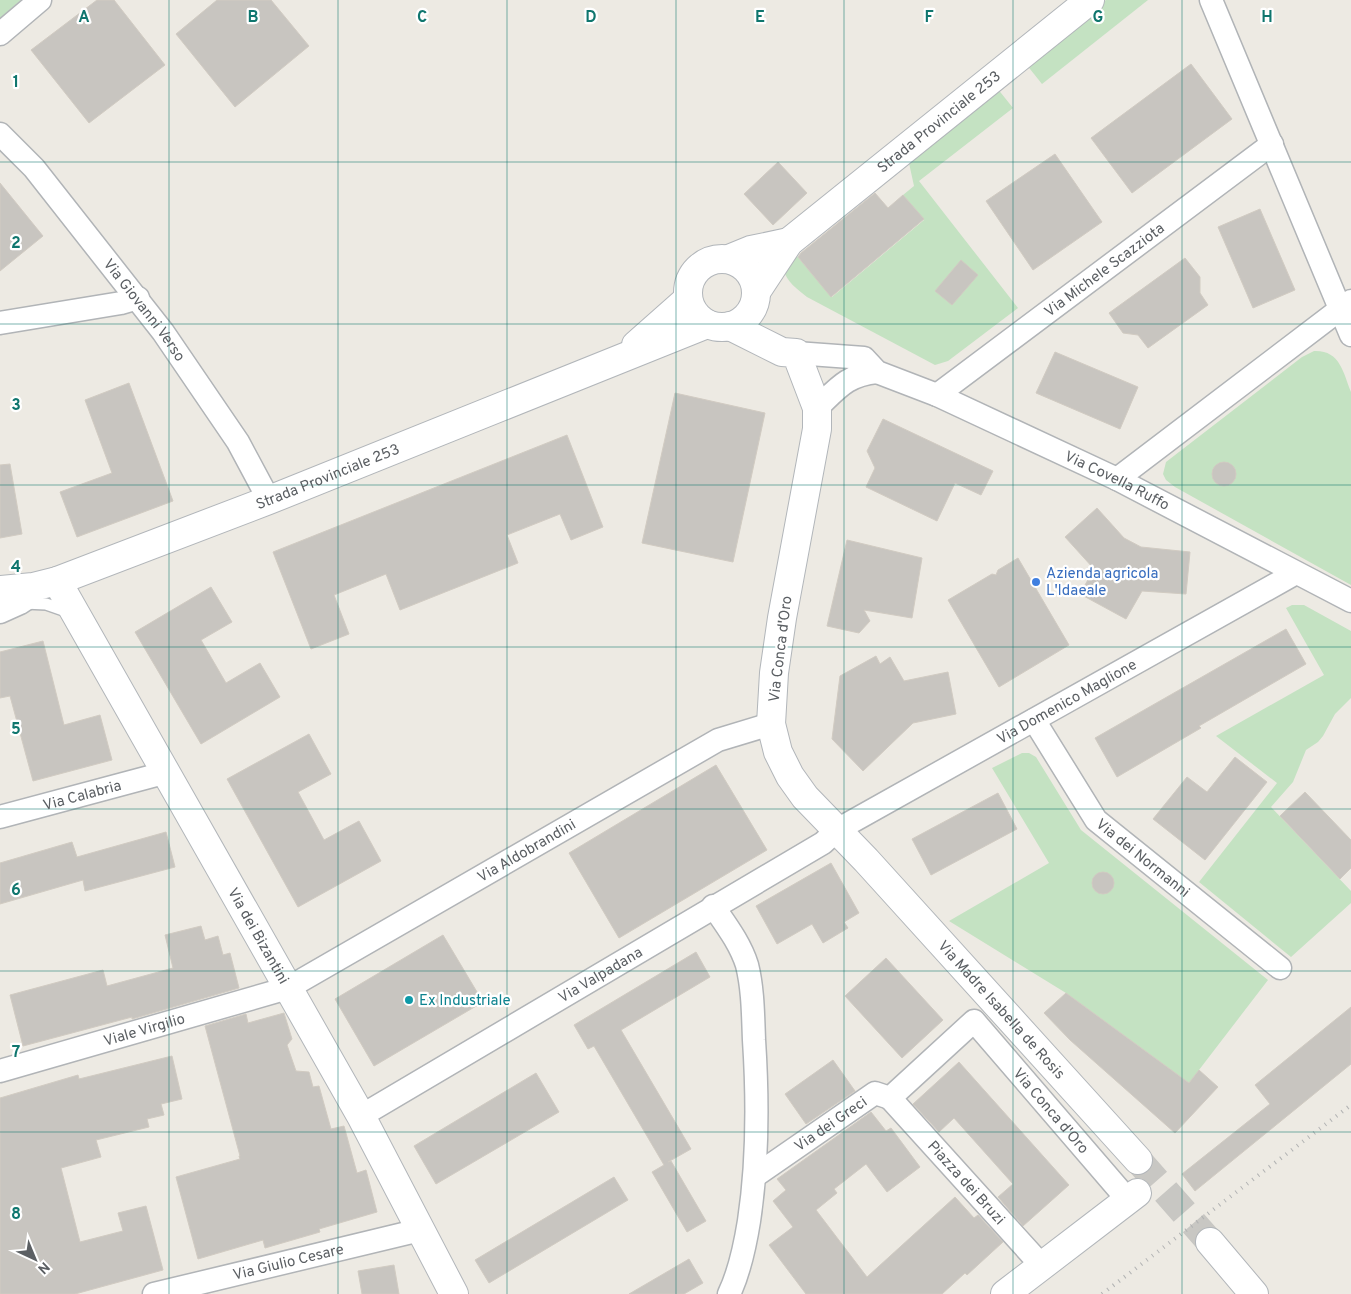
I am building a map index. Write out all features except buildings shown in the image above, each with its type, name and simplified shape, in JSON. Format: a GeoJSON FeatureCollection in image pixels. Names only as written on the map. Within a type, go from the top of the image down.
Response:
{"type":"FeatureCollection","features":[{"type":"Feature","properties":{"kind":"street"},"geometry":{"type":"LineString","coordinates":[[0,34],[40,0]]}},
{"type":"Feature","properties":{"kind":"street","name":"Strada Provinciale 253"},"geometry":{"type":"LineString","coordinates":[[22,595],[269,500],[620,359],[719,325],[740,322],[749,314],[756,298],[789,242],[1090,0]]}},
{"type":"Feature","properties":{"kind":"street"},"geometry":{"type":"LineString","coordinates":[[1211,0],[1272,144],[1346,305],[1351,335]]}},
{"type":"Feature","properties":{"kind":"street","name":"Via Giovanni Verso"},"geometry":{"type":"LineString","coordinates":[[0,134],[34,168],[163,332],[238,442],[269,500]]}},
{"type":"Feature","properties":{"kind":"street","name":"Via Michele Scazziota"},"geometry":{"type":"LineString","coordinates":[[937,396],[1272,144]]}},
{"type":"Feature","properties":{"kind":"street","name":"Strada Provinciale 253"},"geometry":{"type":"LineString","coordinates":[[620,359],[688,299],[691,277],[698,268],[718,258],[729,259],[750,250],[789,242]]}},
{"type":"Feature","properties":{"kind":"street"},"geometry":{"type":"LineString","coordinates":[[729,259],[739,263],[749,271],[754,280],[756,298],[789,352],[817,408],[846,381],[877,372]]}},
{"type":"Feature","properties":{"kind":"street"},"geometry":{"type":"LineString","coordinates":[[0,323],[121,303],[138,298]]}},
{"type":"Feature","properties":{"kind":"street"},"geometry":{"type":"LineString","coordinates":[[688,299],[695,314],[719,325]]}},
{"type":"Feature","properties":{"kind":"street"},"geometry":{"type":"LineString","coordinates":[[1117,479],[1346,305]]}},
{"type":"Feature","properties":{"kind":"street","name":"Via Covella Ruffo"},"geometry":{"type":"LineString","coordinates":[[719,325],[789,352],[864,358],[877,372],[937,396],[1117,479],[1351,601]]}},
{"type":"Feature","properties":{"kind":"street","name":"Via Conca d'Oro"},"geometry":{"type":"LineString","coordinates":[[817,408],[817,429],[775,664],[771,724],[778,752],[790,776],[806,796],[866,860]]}},
{"type":"Feature","properties":{"kind":"street","name":"Via Domenico Maglione"},"geometry":{"type":"LineString","coordinates":[[837,830],[1296,573]]}},
{"type":"Feature","properties":{"kind":"street","name":"Via dei Bizantini"},"geometry":{"type":"LineString","coordinates":[[22,595],[74,614],[360,1116],[454,1294]]}},
{"type":"Feature","properties":{"kind":"street","name":"Via dei Normanni"},"geometry":{"type":"LineString","coordinates":[[1034,720],[1096,820],[1280,968]]}},
{"type":"Feature","properties":{"kind":"street","name":"Via Aldobrandini"},"geometry":{"type":"LineString","coordinates":[[288,988],[718,740],[771,724]]}},
{"type":"Feature","properties":{"kind":"street","name":"Via Calabria"},"geometry":{"type":"LineString","coordinates":[[0,817],[164,773]]}},
{"type":"Feature","properties":{"kind":"street","name":"Via Valpadana"},"geometry":{"type":"LineString","coordinates":[[360,1116],[713,906],[823,843],[837,830]]}},
{"type":"Feature","properties":{"kind":"street","name":"Via Madre Isabella de Rosis"},"geometry":{"type":"LineString","coordinates":[[866,860],[1138,1160]]}},
{"type":"Feature","properties":{"kind":"street"},"geometry":{"type":"LineString","coordinates":[[713,906],[743,953],[750,980],[758,1091],[755,1176],[742,1257],[729,1294]]}},
{"type":"Feature","properties":{"kind":"street","name":"Viale Virgilio"},"geometry":{"type":"LineString","coordinates":[[0,1071],[288,988]]}},
{"type":"Feature","properties":{"kind":"street","name":"Via Conca d'Oro"},"geometry":{"type":"LineString","coordinates":[[974,1021],[1133,1196]]}},
{"type":"Feature","properties":{"kind":"street","name":"Via dei Greci"},"geometry":{"type":"LineString","coordinates":[[755,1176],[875,1093],[890,1098],[974,1021]]}},
{"type":"Feature","properties":{"kind":"street","name":"Piazza dei Bruzi"},"geometry":{"type":"LineString","coordinates":[[890,1098],[1042,1266]]}},
{"type":"Feature","properties":{"kind":"street"},"geometry":{"type":"LineString","coordinates":[[1005,1294],[1133,1196]]}},
{"type":"Feature","properties":{"kind":"street","name":"Via Giulio Cesare"},"geometry":{"type":"LineString","coordinates":[[154,1294],[420,1230]]}},
{"type":"Feature","properties":{"kind":"street"},"geometry":{"type":"LineString","coordinates":[[1210,1242],[1254,1294]]}},
{"type":"Feature","properties":{"kind":"lane"},"geometry":{"type":"LineString","coordinates":[[22,595],[74,614]]}},
{"type":"Feature","properties":{"kind":"green space"},"geometry":{"type":"Polygon","coordinates":[[[0,0],[21,0],[0,18],[0,0]]]}},
{"type":"Feature","properties":{"kind":"green space"},"geometry":{"type":"Polygon","coordinates":[[[1106,0],[1148,0],[1042,84],[1026,64],[1106,0]]]}},
{"type":"Feature","properties":{"kind":"green space"},"geometry":{"type":"Polygon","coordinates":[[[997,88],[1013,108],[919,181],[1018,308],[948,361],[935,365],[807,297],[790,281],[783,269],[796,255],[832,297],[924,220],[903,195],[914,186],[909,163],[997,88]]]}},
{"type":"Feature","properties":{"kind":"green space"},"geometry":{"type":"Polygon","coordinates":[[[1314,351],[1330,354],[1335,358],[1343,370],[1351,392],[1351,585],[1175,487],[1166,480],[1163,474],[1166,462],[1302,357],[1314,351]]]}},
{"type":"Feature","properties":{"kind":"green space"},"geometry":{"type":"Polygon","coordinates":[[[1292,605],[1304,605],[1351,631],[1351,698],[1335,714],[1318,742],[1306,750],[1293,782],[1271,807],[1351,891],[1351,903],[1291,957],[1199,882],[1277,783],[1216,736],[1324,675],[1286,608],[1292,605]]]}},
{"type":"Feature","properties":{"kind":"green space"},"geometry":{"type":"Polygon","coordinates":[[[1022,753],[1029,753],[1036,757],[1081,830],[1268,980],[1189,1083],[1066,993],[949,921],[1049,863],[992,768],[1022,753]]]}},
{"type":"Feature","properties":{"kind":"tunnel"},"geometry":{"type":"LineString","coordinates":[[1138,1160],[1210,1242]]}},
{"type":"Feature","properties":{"kind":"railway"},"geometry":{"type":"LineString","coordinates":[[1102,1294],[1351,1105]]}},
{"type":"Feature","properties":{"kind":"place","name":"Azienda agricola L'Idaeale"},"geometry":{"type":"Point","coordinates":[1036,582]}},
{"type":"Feature","properties":{"kind":"place","name":"Ex Industriale"},"geometry":{"type":"Point","coordinates":[409,1000]}}]}
